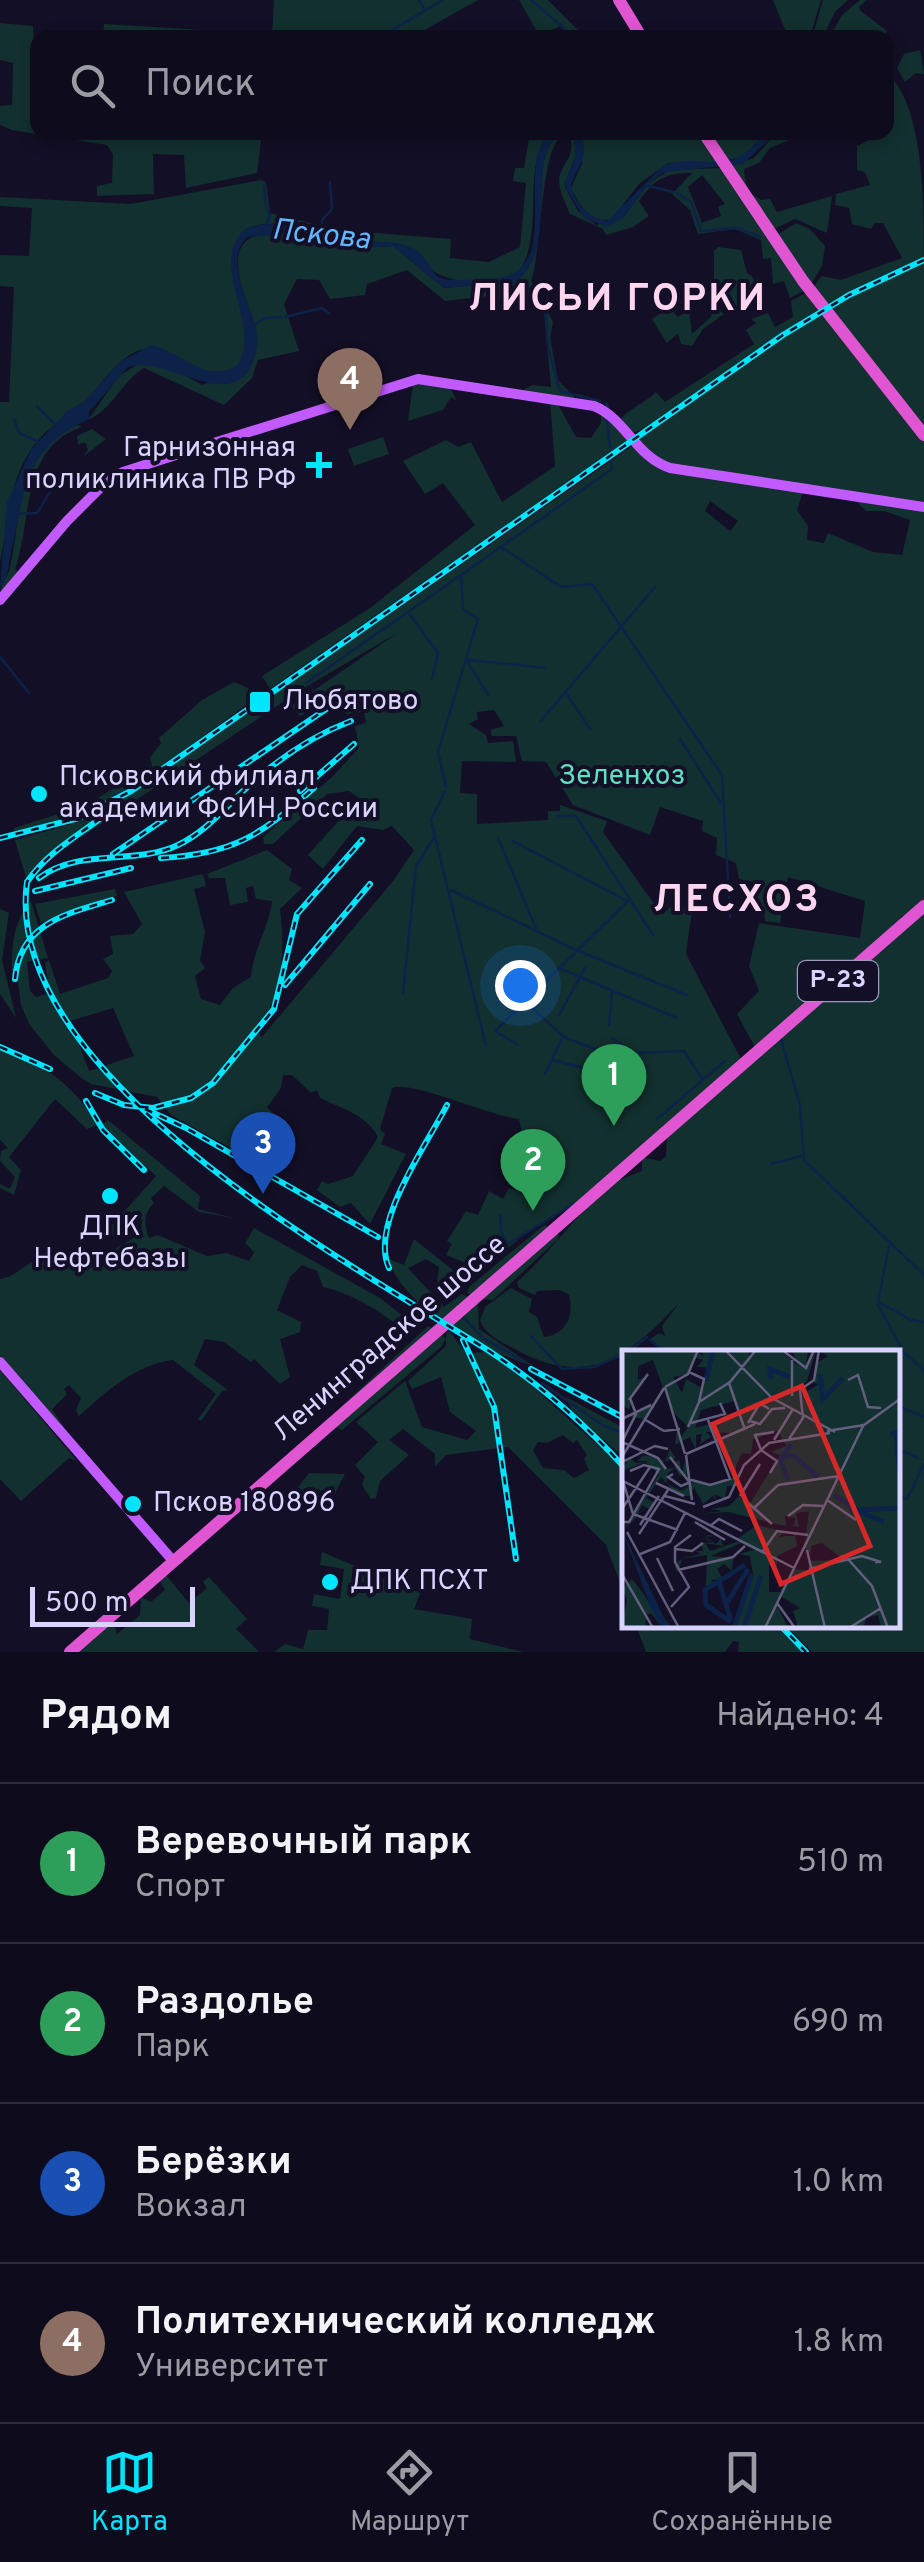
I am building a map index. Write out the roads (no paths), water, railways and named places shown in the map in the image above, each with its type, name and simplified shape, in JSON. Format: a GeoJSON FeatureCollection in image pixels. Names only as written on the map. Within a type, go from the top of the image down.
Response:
{"type":"FeatureCollection","features":[{"type":"Feature","properties":{"kind":"highway"},"geometry":{"type":"LineString","coordinates":[[619,0],[637,30]]}},
{"type":"Feature","properties":{"kind":"highway"},"geometry":{"type":"LineString","coordinates":[[707,140],[803,282],[924,435]]}},
{"type":"Feature","properties":{"kind":"highway","name":"Ленинградское шоссе"},"geometry":{"type":"LineString","coordinates":[[70,1652],[169,1560],[484,1292],[924,906]]}},
{"type":"Feature","properties":{"kind":"main road"},"geometry":{"type":"LineString","coordinates":[[0,600],[67,521],[123,472],[418,378],[594,406],[613,416],[654,462],[670,468],[922,507]]}},
{"type":"Feature","properties":{"kind":"main road"},"geometry":{"type":"LineString","coordinates":[[0,1362],[169,1560]]}},
{"type":"Feature","properties":{"kind":"water"},"geometry":{"type":"Polygon","coordinates":[[[545,140],[554,140],[545,160],[537,248],[528,267],[514,282],[444,288],[393,246],[361,248],[293,233],[247,237],[237,262],[257,334],[249,370],[237,381],[221,384],[145,365],[128,367],[89,412],[89,419],[50,444],[39,458],[25,490],[7,575],[0,588],[7,502],[31,450],[67,411],[85,401],[120,362],[151,345],[204,369],[226,370],[238,365],[244,331],[231,259],[235,243],[245,229],[289,225],[400,244],[425,258],[439,278],[511,275],[526,262],[533,244],[539,151],[545,140]]]}},
{"type":"Feature","properties":{"kind":"water"},"geometry":{"type":"Polygon","coordinates":[[[574,140],[582,140],[582,158],[571,184],[575,197],[588,213],[607,221],[664,165],[727,161],[759,140],[769,140],[743,164],[664,172],[648,184],[624,217],[607,227],[584,218],[564,185],[576,155],[574,140]]]}},
{"type":"Feature","properties":{"kind":"waterway"},"geometry":{"type":"LineString","coordinates":[[419,0],[424,9]]}},
{"type":"Feature","properties":{"kind":"waterway"},"geometry":{"type":"LineString","coordinates":[[392,30],[443,0]]}},
{"type":"Feature","properties":{"kind":"waterway"},"geometry":{"type":"LineString","coordinates":[[531,0],[567,30]]}},
{"type":"Feature","properties":{"kind":"waterway"},"geometry":{"type":"LineString","coordinates":[[323,232],[322,220],[332,209],[330,182]]}},
{"type":"Feature","properties":{"kind":"waterway"},"geometry":{"type":"LineString","coordinates":[[264,185],[266,208]]}},
{"type":"Feature","properties":{"kind":"waterway"},"geometry":{"type":"LineString","coordinates":[[645,185],[673,192]]}},
{"type":"Feature","properties":{"kind":"waterway"},"geometry":{"type":"LineString","coordinates":[[676,193],[691,202],[701,231],[738,228],[760,237]]}},
{"type":"Feature","properties":{"kind":"waterway"},"geometry":{"type":"LineString","coordinates":[[266,226],[270,214]]}},
{"type":"Feature","properties":{"kind":"waterway"},"geometry":{"type":"LineString","coordinates":[[526,286],[544,307],[549,351],[560,391],[600,401]]}},
{"type":"Feature","properties":{"kind":"waterway"},"geometry":{"type":"LineString","coordinates":[[285,317],[322,308],[329,313]]}},
{"type":"Feature","properties":{"kind":"waterway"},"geometry":{"type":"LineString","coordinates":[[252,327],[265,318],[281,317]]}},
{"type":"Feature","properties":{"kind":"waterway","name":"Пскова"},"geometry":{"type":"LineString","coordinates":[[159,357],[211,381]]}},
{"type":"Feature","properties":{"kind":"waterway"},"geometry":{"type":"LineString","coordinates":[[606,403],[608,407]]}},
{"type":"Feature","properties":{"kind":"waterway"},"geometry":{"type":"LineString","coordinates":[[37,406],[57,426]]}},
{"type":"Feature","properties":{"kind":"waterway"},"geometry":{"type":"LineString","coordinates":[[14,419],[19,433],[39,442]]}},
{"type":"Feature","properties":{"kind":"waterway"},"geometry":{"type":"LineString","coordinates":[[607,420],[610,448]]}},
{"type":"Feature","properties":{"kind":"waterway"},"geometry":{"type":"LineString","coordinates":[[446,787],[438,752],[478,619],[463,609],[461,575],[612,469],[611,461]]}},
{"type":"Feature","properties":{"kind":"waterway"},"geometry":{"type":"LineString","coordinates":[[72,486],[91,489],[100,479]]}},
{"type":"Feature","properties":{"kind":"waterway"},"geometry":{"type":"LineString","coordinates":[[17,514],[37,513],[52,489],[69,486]]}},
{"type":"Feature","properties":{"kind":"waterway"},"geometry":{"type":"LineString","coordinates":[[501,547],[561,587],[592,584],[722,775],[730,917]]}},
{"type":"Feature","properties":{"kind":"waterway"},"geometry":{"type":"LineString","coordinates":[[432,679],[438,653],[408,612],[461,575]]}},
{"type":"Feature","properties":{"kind":"waterway"},"geometry":{"type":"LineString","coordinates":[[540,722],[655,587]]}},
{"type":"Feature","properties":{"kind":"waterway"},"geometry":{"type":"LineString","coordinates":[[306,683],[408,612]]}},
{"type":"Feature","properties":{"kind":"waterway"},"geometry":{"type":"LineString","coordinates":[[0,657],[29,693]]}},
{"type":"Feature","properties":{"kind":"waterway"},"geometry":{"type":"LineString","coordinates":[[468,660],[546,668]]}},
{"type":"Feature","properties":{"kind":"waterway"},"geometry":{"type":"LineString","coordinates":[[468,662],[488,695]]}},
{"type":"Feature","properties":{"kind":"waterway"},"geometry":{"type":"LineString","coordinates":[[566,693],[590,729]]}},
{"type":"Feature","properties":{"kind":"waterway"},"geometry":{"type":"LineString","coordinates":[[680,739],[721,803]]}},
{"type":"Feature","properties":{"kind":"waterway"},"geometry":{"type":"LineString","coordinates":[[445,791],[431,820],[486,1046]]}},
{"type":"Feature","properties":{"kind":"waterway"},"geometry":{"type":"LineString","coordinates":[[559,816],[576,816],[653,935]]}},
{"type":"Feature","properties":{"kind":"waterway"},"geometry":{"type":"LineString","coordinates":[[403,993],[416,866],[435,836]]}},
{"type":"Feature","properties":{"kind":"waterway"},"geometry":{"type":"LineString","coordinates":[[498,838],[536,928]]}},
{"type":"Feature","properties":{"kind":"waterway"},"geometry":{"type":"LineString","coordinates":[[513,841],[627,901]]}},
{"type":"Feature","properties":{"kind":"waterway"},"geometry":{"type":"LineString","coordinates":[[451,890],[576,950],[687,995]]}},
{"type":"Feature","properties":{"kind":"waterway"},"geometry":{"type":"LineString","coordinates":[[518,1045],[495,1031],[630,899]]}},
{"type":"Feature","properties":{"kind":"waterway"},"geometry":{"type":"LineString","coordinates":[[559,1015],[586,966]]}},
{"type":"Feature","properties":{"kind":"waterway"},"geometry":{"type":"LineString","coordinates":[[559,968],[677,1018]]}},
{"type":"Feature","properties":{"kind":"waterway"},"geometry":{"type":"LineString","coordinates":[[609,1025],[612,991]]}},
{"type":"Feature","properties":{"kind":"waterway"},"geometry":{"type":"LineString","coordinates":[[524,1001],[564,1037],[595,1049]]}},
{"type":"Feature","properties":{"kind":"waterway"},"geometry":{"type":"LineString","coordinates":[[780,1036],[800,1105],[804,1160],[924,1275]]}},
{"type":"Feature","properties":{"kind":"waterway"},"geometry":{"type":"LineString","coordinates":[[612,1038],[633,1053],[684,1051],[703,1080]]}},
{"type":"Feature","properties":{"kind":"waterway"},"geometry":{"type":"LineString","coordinates":[[545,1074],[562,1039]]}},
{"type":"Feature","properties":{"kind":"waterway"},"geometry":{"type":"LineString","coordinates":[[552,1060],[581,1067],[603,1086]]}},
{"type":"Feature","properties":{"kind":"waterway"},"geometry":{"type":"LineString","coordinates":[[657,1119],[725,1061]]}},
{"type":"Feature","properties":{"kind":"waterway"},"geometry":{"type":"LineString","coordinates":[[771,1164],[801,1156]]}},
{"type":"Feature","properties":{"kind":"waterway"},"geometry":{"type":"LineString","coordinates":[[501,1231],[508,1244],[575,1203]]}},
{"type":"Feature","properties":{"kind":"waterway"},"geometry":{"type":"LineString","coordinates":[[500,1215],[501,1229]]}},
{"type":"Feature","properties":{"kind":"waterway"},"geometry":{"type":"LineString","coordinates":[[889,1246],[878,1302],[911,1320],[924,1322]]}},
{"type":"Feature","properties":{"kind":"waterway"},"geometry":{"type":"LineString","coordinates":[[878,1305],[903,1351],[924,1371]]}},
{"type":"Feature","properties":{"kind":"waterway"},"geometry":{"type":"LineString","coordinates":[[463,1317],[483,1338],[524,1362]]}},
{"type":"Feature","properties":{"kind":"waterway"},"geometry":{"type":"LineString","coordinates":[[531,1336],[562,1369],[594,1367],[622,1355]]}},
{"type":"Feature","properties":{"kind":"waterway"},"geometry":{"type":"LineString","coordinates":[[631,1350],[647,1337]]}},
{"type":"Feature","properties":{"kind":"waterway"},"geometry":{"type":"LineString","coordinates":[[650,1340],[663,1350]]}},
{"type":"Feature","properties":{"kind":"waterway"},"geometry":{"type":"LineString","coordinates":[[542,1383],[602,1425],[622,1432]]}},
{"type":"Feature","properties":{"kind":"waterway"},"geometry":{"type":"LineString","coordinates":[[899,1406],[924,1417]]}},
{"type":"Feature","properties":{"kind":"waterway"},"geometry":{"type":"LineString","coordinates":[[899,1449],[918,1458]]}},
{"type":"Feature","properties":{"kind":"waterway"},"geometry":{"type":"LineString","coordinates":[[899,1497],[907,1499],[924,1464]]}},
{"type":"Feature","properties":{"kind":"railway"},"geometry":{"type":"LineString","coordinates":[[0,838],[79,818],[131,791],[783,335],[849,295],[924,260]]}},
{"type":"Feature","properties":{"kind":"railway"},"geometry":{"type":"LineString","coordinates":[[113,854],[335,703]]}},
{"type":"Feature","properties":{"kind":"railway"},"geometry":{"type":"LineString","coordinates":[[39,878],[72,863],[143,855],[188,840],[280,760],[321,734],[351,721]]}},
{"type":"Feature","properties":{"kind":"railway"},"geometry":{"type":"LineString","coordinates":[[300,791],[354,744]]}},
{"type":"Feature","properties":{"kind":"railway"},"geometry":{"type":"LineString","coordinates":[[161,858],[208,852],[245,839],[314,788]]}},
{"type":"Feature","properties":{"kind":"railway"},"geometry":{"type":"LineString","coordinates":[[101,818],[52,855],[27,882],[34,955],[70,1027],[129,1096],[201,1160],[281,1220],[523,1375],[576,1419],[622,1465]]}},
{"type":"Feature","properties":{"kind":"railway"},"geometry":{"type":"LineString","coordinates":[[95,1093],[124,1105],[153,1108],[191,1098],[213,1083],[274,1009],[297,914],[362,840]]}},
{"type":"Feature","properties":{"kind":"railway"},"geometry":{"type":"LineString","coordinates":[[35,891],[131,868]]}},
{"type":"Feature","properties":{"kind":"railway"},"geometry":{"type":"LineString","coordinates":[[285,985],[370,884]]}},
{"type":"Feature","properties":{"kind":"railway"},"geometry":{"type":"LineString","coordinates":[[15,979],[19,960],[36,933],[62,916],[112,900]]}},
{"type":"Feature","properties":{"kind":"railway"},"geometry":{"type":"LineString","coordinates":[[0,1047],[50,1069]]}},
{"type":"Feature","properties":{"kind":"railway"},"geometry":{"type":"LineString","coordinates":[[86,1101],[103,1130],[144,1170]]}},
{"type":"Feature","properties":{"kind":"railway"},"geometry":{"type":"LineString","coordinates":[[389,1268],[385,1250],[393,1208],[447,1105]]}},
{"type":"Feature","properties":{"kind":"railway"},"geometry":{"type":"LineString","coordinates":[[145,1109],[186,1128],[378,1237]]}},
{"type":"Feature","properties":{"kind":"railway"},"geometry":{"type":"LineString","coordinates":[[463,1340],[494,1407],[516,1559]]}},
{"type":"Feature","properties":{"kind":"railway"},"geometry":{"type":"LineString","coordinates":[[531,1369],[622,1417]]}},
{"type":"Feature","properties":{"kind":"railway"},"geometry":{"type":"LineString","coordinates":[[782,1627],[806,1652]]}},
{"type":"Feature","properties":{"kind":"place","name":"Политехнический колледж"},"geometry":{"type":"Point","coordinates":[350,430]}},
{"type":"Feature","properties":{"kind":"place","name":"Гарнизонная поликлиника ПВ РФ"},"geometry":{"type":"Point","coordinates":[319,465]}},
{"type":"Feature","properties":{"kind":"place","name":"Любятово"},"geometry":{"type":"Point","coordinates":[260,702]}},
{"type":"Feature","properties":{"kind":"place","name":"Псковский филиал академии ФСИН России"},"geometry":{"type":"Point","coordinates":[39,794]}},
{"type":"Feature","properties":{"kind":"place","name":"Веревочный парк"},"geometry":{"type":"Point","coordinates":[614,1126]}},
{"type":"Feature","properties":{"kind":"place","name":"Берёзки"},"geometry":{"type":"Point","coordinates":[263,1194]}},
{"type":"Feature","properties":{"kind":"place","name":"ДПК Нефтебазы"},"geometry":{"type":"Point","coordinates":[110,1196]}},
{"type":"Feature","properties":{"kind":"place","name":"Раздолье"},"geometry":{"type":"Point","coordinates":[533,1211]}},
{"type":"Feature","properties":{"kind":"place","name":"Псков 180896"},"geometry":{"type":"Point","coordinates":[133,1504]}},
{"type":"Feature","properties":{"kind":"place","name":"ДПК ПСХТ"},"geometry":{"type":"Point","coordinates":[330,1582]}},
{"type":"Feature","properties":{"kind":"district","name":"ЛИСЬИ ГОРКИ"},"geometry":{"type":"Point","coordinates":[618,300]}},
{"type":"Feature","properties":{"kind":"district","name":"ЛЕСХОЗ"},"geometry":{"type":"Point","coordinates":[737,901]}},
{"type":"Feature","properties":{"kind":"park label","name":"Зеленхоз"},"geometry":{"type":"Point","coordinates":[622,777]}}]}
